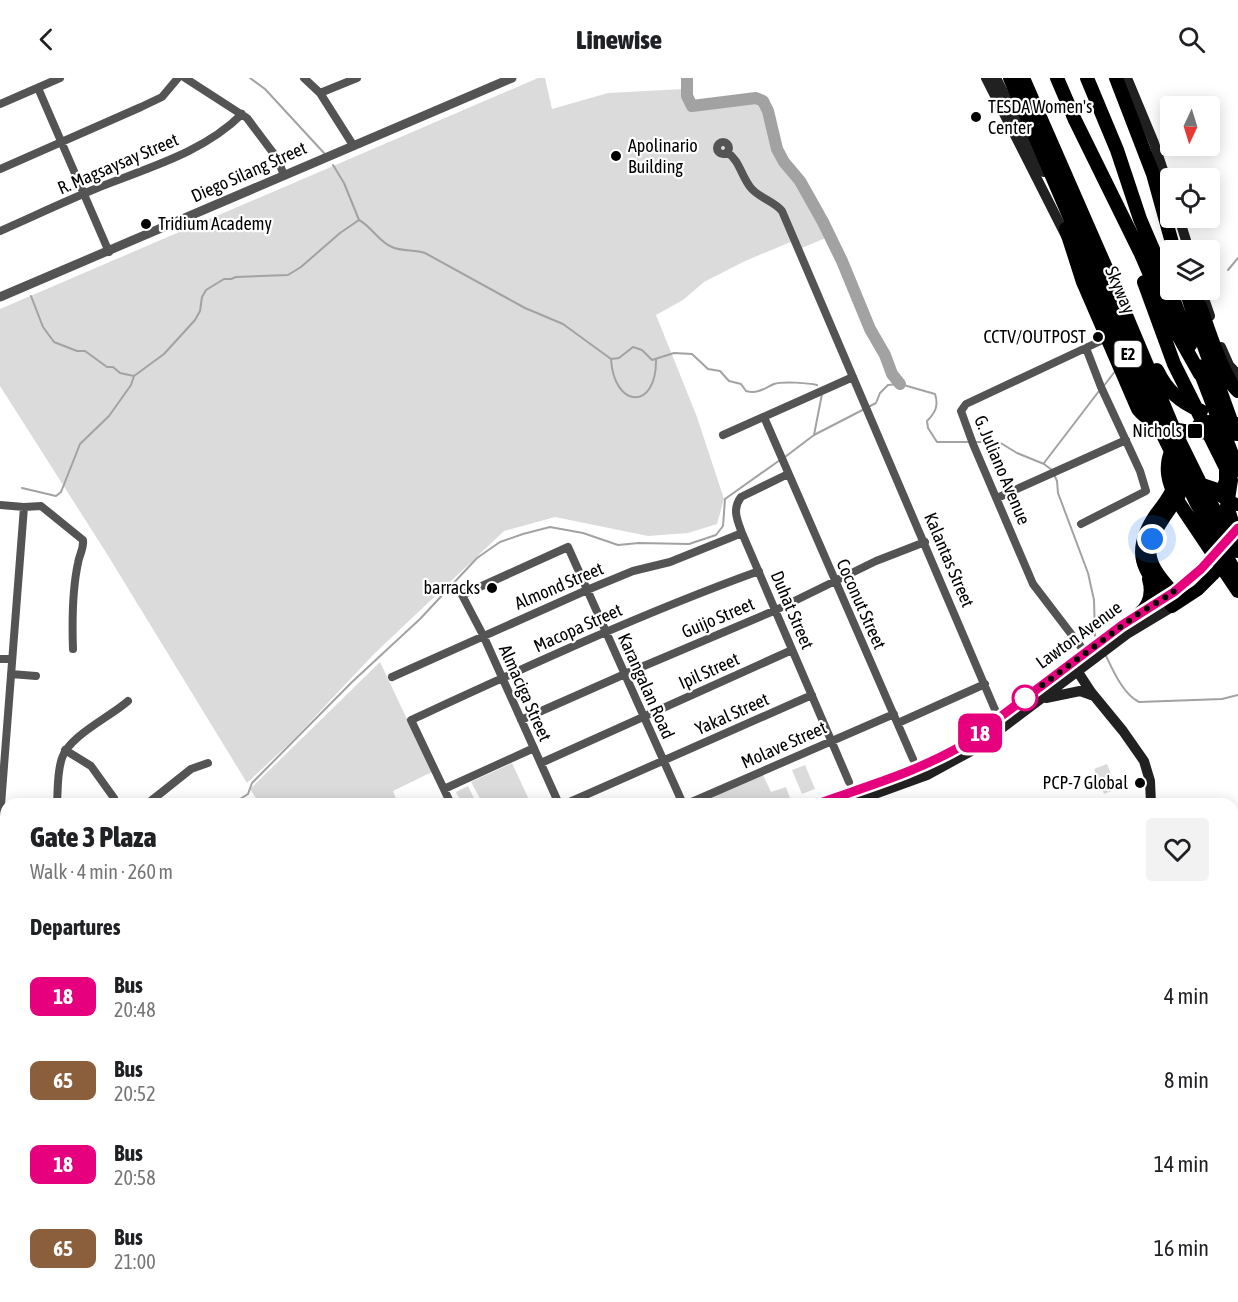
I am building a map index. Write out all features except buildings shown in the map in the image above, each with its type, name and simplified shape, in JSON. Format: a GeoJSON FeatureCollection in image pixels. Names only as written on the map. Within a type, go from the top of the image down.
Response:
{"type":"FeatureCollection","features":[{"type":"Feature","properties":{"kind":"highway","name":"Skyway"},"geometry":{"type":"LineString","coordinates":[[1010,78],[1164,437],[1238,577]]}},
{"type":"Feature","properties":{"kind":"highway","name":"Skyway"},"geometry":{"type":"LineString","coordinates":[[1023,78],[1175,432],[1238,550]]}},
{"type":"Feature","properties":{"kind":"highway"},"geometry":{"type":"LineString","coordinates":[[1057,78],[1169,319],[1200,374]]}},
{"type":"Feature","properties":{"kind":"highway"},"geometry":{"type":"LineString","coordinates":[[1087,78],[1117,150],[1140,219],[1160,266]]}},
{"type":"Feature","properties":{"kind":"highway"},"geometry":{"type":"LineString","coordinates":[[1116,78],[1153,174],[1171,240]]}},
{"type":"Feature","properties":{"kind":"highway"},"geometry":{"type":"LineString","coordinates":[[1030,125],[1042,167],[1083,282],[1138,409],[1145,417],[1160,425],[1238,436],[1189,300]]}},
{"type":"Feature","properties":{"kind":"highway"},"geometry":{"type":"LineString","coordinates":[[1130,234],[1168,349],[1226,468],[1226,483],[1221,490],[1179,478]]}},
{"type":"Feature","properties":{"kind":"highway"},"geometry":{"type":"LineString","coordinates":[[1110,277],[1159,376],[1171,392],[1184,403],[1201,411],[1238,418]]}},
{"type":"Feature","properties":{"kind":"highway"},"geometry":{"type":"LineString","coordinates":[[1174,300],[1238,470],[1230,485],[1227,502],[1230,522],[1238,539]]}},
{"type":"Feature","properties":{"kind":"highway"},"geometry":{"type":"LineString","coordinates":[[1198,300],[1217,353],[1233,386],[1238,390]]}},
{"type":"Feature","properties":{"kind":"highway"},"geometry":{"type":"LineString","coordinates":[[1238,424],[1205,423],[1186,430],[1173,448],[1167,468],[1170,485],[1177,500],[1238,591]]}},
{"type":"Feature","properties":{"kind":"main road"},"geometry":{"type":"LineString","coordinates":[[986,78],[1023,141]]}},
{"type":"Feature","properties":{"kind":"main road"},"geometry":{"type":"LineString","coordinates":[[996,78],[1023,141],[1117,332],[1179,478],[1180,496],[1152,539],[1150,595],[1138,614]]}},
{"type":"Feature","properties":{"kind":"main road"},"geometry":{"type":"LineString","coordinates":[[1127,78],[1162,168]]}},
{"type":"Feature","properties":{"kind":"main road"},"geometry":{"type":"LineString","coordinates":[[1205,300],[1222,350],[1229,365],[1238,375]]}},
{"type":"Feature","properties":{"kind":"main road"},"geometry":{"type":"LineString","coordinates":[[1179,478],[1238,505]]}},
{"type":"Feature","properties":{"kind":"main road","name":"Lawton Avenue"},"geometry":{"type":"LineString","coordinates":[[834,798],[907,773],[963,745],[1109,642],[1173,600],[1238,528]]}},
{"type":"Feature","properties":{"kind":"main road","name":"Lawton Avenue"},"geometry":{"type":"LineString","coordinates":[[1109,642],[1138,614],[1198,590],[1238,550]]}},
{"type":"Feature","properties":{"kind":"main road"},"geometry":{"type":"LineString","coordinates":[[1151,571],[1173,577],[1198,572]]}},
{"type":"Feature","properties":{"kind":"main road"},"geometry":{"type":"LineString","coordinates":[[1151,571],[1173,600]]}},
{"type":"Feature","properties":{"kind":"main road"},"geometry":{"type":"LineString","coordinates":[[1075,668],[1144,761],[1150,781],[1151,798]]}},
{"type":"Feature","properties":{"kind":"main road","name":"Lawton Avenue"},"geometry":{"type":"LineString","coordinates":[[864,798],[927,776],[950,764],[1038,701],[1075,668]]}},
{"type":"Feature","properties":{"kind":"main road"},"geometry":{"type":"LineString","coordinates":[[1038,701],[1080,691],[1095,696]]}},
{"type":"Feature","properties":{"kind":"street"},"geometry":{"type":"LineString","coordinates":[[0,104],[60,78]]}},
{"type":"Feature","properties":{"kind":"street"},"geometry":{"type":"LineString","coordinates":[[0,169],[162,97],[178,78]]}},
{"type":"Feature","properties":{"kind":"street"},"geometry":{"type":"LineString","coordinates":[[185,78],[242,114],[276,158],[284,175]]}},
{"type":"Feature","properties":{"kind":"street"},"geometry":{"type":"LineString","coordinates":[[304,78],[320,93],[353,145]]}},
{"type":"Feature","properties":{"kind":"street"},"geometry":{"type":"LineString","coordinates":[[320,93],[357,78]]}},
{"type":"Feature","properties":{"kind":"street","name":"Diego Silang Street"},"geometry":{"type":"LineString","coordinates":[[0,297],[512,78]]}},
{"type":"Feature","properties":{"kind":"street"},"geometry":{"type":"LineString","coordinates":[[38,88],[109,252]]}},
{"type":"Feature","properties":{"kind":"street","name":"R. Magsaysay Street"},"geometry":{"type":"LineString","coordinates":[[0,231],[185,152],[215,137],[242,114]]}},
{"type":"Feature","properties":{"kind":"street"},"geometry":{"type":"LineString","coordinates":[[723,435],[853,377],[782,211],[773,202],[751,189],[735,157],[727,152]]}},
{"type":"Feature","properties":{"kind":"street","name":"G. Juliano Avenue"},"geometry":{"type":"LineString","coordinates":[[1092,655],[1033,584],[961,411],[966,404],[1117,332]]}},
{"type":"Feature","properties":{"kind":"street"},"geometry":{"type":"LineString","coordinates":[[1081,524],[1146,492],[1140,471],[1086,348]]}},
{"type":"Feature","properties":{"kind":"street","name":"Kalantas Street"},"geometry":{"type":"LineString","coordinates":[[853,377],[999,719]]}},
{"type":"Feature","properties":{"kind":"street","name":"Coconut Street"},"geometry":{"type":"LineString","coordinates":[[764,417],[912,759]]}},
{"type":"Feature","properties":{"kind":"street"},"geometry":{"type":"LineString","coordinates":[[997,498],[1126,440]]}},
{"type":"Feature","properties":{"kind":"street","name":"Duhat Street"},"geometry":{"type":"LineString","coordinates":[[788,474],[741,497],[735,513],[849,782]]}},
{"type":"Feature","properties":{"kind":"street"},"geometry":{"type":"LineString","coordinates":[[0,505],[41,506],[83,540],[78,562],[72,625],[74,649]]}},
{"type":"Feature","properties":{"kind":"street"},"geometry":{"type":"LineString","coordinates":[[1,798],[3,732],[12,660],[24,507]]}},
{"type":"Feature","properties":{"kind":"street","name":"Almond Street"},"geometry":{"type":"LineString","coordinates":[[392,677],[483,635],[633,571],[670,562],[742,533]]}},
{"type":"Feature","properties":{"kind":"street","name":"Guijo Street"},"geometry":{"type":"LineString","coordinates":[[521,720],[776,610],[876,561],[925,542]]}},
{"type":"Feature","properties":{"kind":"street","name":"Karangalan Road"},"geometry":{"type":"LineString","coordinates":[[462,595],[568,547],[643,717],[682,798]]}},
{"type":"Feature","properties":{"kind":"street","name":"Macopa Street"},"geometry":{"type":"LineString","coordinates":[[444,789],[411,720],[690,596],[759,571]]}},
{"type":"Feature","properties":{"kind":"street","name":"Almaciga Street"},"geometry":{"type":"LineString","coordinates":[[462,595],[483,635],[556,798]]}},
{"type":"Feature","properties":{"kind":"street","name":"Ipil Street"},"geometry":{"type":"LineString","coordinates":[[541,763],[792,650]]}},
{"type":"Feature","properties":{"kind":"street"},"geometry":{"type":"LineString","coordinates":[[0,659],[12,660]]}},
{"type":"Feature","properties":{"kind":"street"},"geometry":{"type":"LineString","coordinates":[[10,674],[36,676]]}},
{"type":"Feature","properties":{"kind":"street"},"geometry":{"type":"LineString","coordinates":[[898,723],[985,684]]}},
{"type":"Feature","properties":{"kind":"street","name":"Yakal Street"},"geometry":{"type":"LineString","coordinates":[[579,798],[812,695]]}},
{"type":"Feature","properties":{"kind":"street"},"geometry":{"type":"LineString","coordinates":[[58,798],[61,761],[65,750],[78,736],[128,701]]}},
{"type":"Feature","properties":{"kind":"street","name":"Molave Street"},"geometry":{"type":"LineString","coordinates":[[699,798],[894,714]]}},
{"type":"Feature","properties":{"kind":"street"},"geometry":{"type":"LineString","coordinates":[[448,798],[444,789],[534,748]]}},
{"type":"Feature","properties":{"kind":"street"},"geometry":{"type":"LineString","coordinates":[[65,750],[91,766],[114,798]]}},
{"type":"Feature","properties":{"kind":"street"},"geometry":{"type":"LineString","coordinates":[[155,798],[191,770],[208,763]]}},
{"type":"Feature","properties":{"kind":"shaded area"},"geometry":{"type":"Polygon","coordinates":[[[538,78],[545,78],[552,109],[608,93],[684,89],[694,107],[751,101],[760,105],[779,152],[804,186],[828,237],[797,250],[793,241],[745,261],[704,282],[683,300],[656,315],[697,417],[724,499],[717,524],[688,533],[648,536],[555,517],[504,531],[374,654],[294,739],[247,783],[107,554],[0,386],[0,309],[538,78]]]}},
{"type":"Feature","properties":{"kind":"shaded area"},"geometry":{"type":"Polygon","coordinates":[[[380,662],[432,772],[393,791],[396,798],[256,798],[250,789],[380,662]]]}},
{"type":"Feature","properties":{"kind":"shaded area"},"geometry":{"type":"Polygon","coordinates":[[[512,763],[528,798],[480,798],[471,782],[512,763]]]}},
{"type":"Feature","properties":{"kind":"shaded area"},"geometry":{"type":"Polygon","coordinates":[[[1107,764],[1117,789],[1104,794],[1094,769],[1107,764]]]}},
{"type":"Feature","properties":{"kind":"shaded area"},"geometry":{"type":"Polygon","coordinates":[[[805,765],[815,789],[802,794],[792,770],[805,765]]]}},
{"type":"Feature","properties":{"kind":"shaded area"},"geometry":{"type":"Polygon","coordinates":[[[763,775],[771,792],[786,787],[790,798],[709,798],[763,775]]]}},
{"type":"Feature","properties":{"kind":"shaded area"},"geometry":{"type":"Polygon","coordinates":[[[468,786],[474,798],[459,798],[456,792],[468,786]]]}},
{"type":"Feature","properties":{"kind":"waterway"},"geometry":{"type":"LineString","coordinates":[[250,78],[265,89],[324,153]]}},
{"type":"Feature","properties":{"kind":"waterway"},"geometry":{"type":"LineString","coordinates":[[687,78],[687,96],[692,106],[756,98],[763,101],[768,111],[777,149],[784,162],[800,181],[823,222],[870,329],[885,355],[892,374],[900,384]]}},
{"type":"Feature","properties":{"kind":"waterway"},"geometry":{"type":"LineString","coordinates":[[333,165],[344,183],[359,220]]}},
{"type":"Feature","properties":{"kind":"waterway"},"geometry":{"type":"LineString","coordinates":[[22,488],[56,496],[61,492],[80,444],[109,416],[131,385],[134,376],[164,354],[195,320],[206,290],[224,279],[288,275],[359,220],[387,245],[396,249],[425,253],[525,308],[563,324],[611,359],[619,358],[633,347],[642,350],[652,360],[674,353],[692,354],[708,369],[720,371],[729,381],[741,384],[746,391],[750,392],[783,383],[817,385]]}},
{"type":"Feature","properties":{"kind":"waterway"},"geometry":{"type":"LineString","coordinates":[[1228,270],[1238,258]]}},
{"type":"Feature","properties":{"kind":"waterway"},"geometry":{"type":"LineString","coordinates":[[31,296],[43,327],[54,342],[77,351],[85,351],[107,367],[113,367],[120,373],[134,376]]}},
{"type":"Feature","properties":{"kind":"waterway"},"geometry":{"type":"LineString","coordinates":[[611,359],[619,387],[627,395],[635,397],[643,395],[650,388],[656,359]]}},
{"type":"Feature","properties":{"kind":"waterway"},"geometry":{"type":"LineString","coordinates":[[1103,387],[1116,370]]}},
{"type":"Feature","properties":{"kind":"waterway"},"geometry":{"type":"LineString","coordinates":[[785,457],[814,435],[876,403],[880,393],[888,385],[900,384],[935,394],[936,409],[927,421],[928,428],[937,442],[999,442],[1052,470],[1057,481],[1058,493],[1088,573],[1094,600],[1095,636],[1098,640]]}},
{"type":"Feature","properties":{"kind":"waterway"},"geometry":{"type":"LineString","coordinates":[[1044,463],[1099,391]]}},
{"type":"Feature","properties":{"kind":"waterway"},"geometry":{"type":"LineString","coordinates":[[814,435],[822,394]]}},
{"type":"Feature","properties":{"kind":"waterway"},"geometry":{"type":"LineString","coordinates":[[242,798],[248,794],[252,783],[352,682],[420,619],[477,558],[500,542],[550,527],[583,533],[618,545],[689,544],[716,535],[723,526],[725,499],[780,460]]}},
{"type":"Feature","properties":{"kind":"waterway"},"geometry":{"type":"LineString","coordinates":[[1106,656],[1128,694],[1139,702],[1222,699],[1238,695]]}},
{"type":"Feature","properties":{"kind":"bus line","name":"18"},"geometry":{"type":"LineString","coordinates":[[834,798],[907,773],[963,745],[1122,625],[1186,583],[1238,528]]}},
{"type":"Feature","properties":{"kind":"place","name":"TESDA Women's Center"},"geometry":{"type":"Point","coordinates":[976,117]}},
{"type":"Feature","properties":{"kind":"place","name":"Apolinario Building"},"geometry":{"type":"Point","coordinates":[616,156]}},
{"type":"Feature","properties":{"kind":"place","name":"Tridium Academy"},"geometry":{"type":"Point","coordinates":[146,224]}},
{"type":"Feature","properties":{"kind":"place","name":"CCTV/OUTPOST"},"geometry":{"type":"Point","coordinates":[1098,337]}},
{"type":"Feature","properties":{"kind":"place","name":"Nichols"},"geometry":{"type":"Point","coordinates":[1195,431]}},
{"type":"Feature","properties":{"kind":"place","name":"barracks"},"geometry":{"type":"Point","coordinates":[492,588]}},
{"type":"Feature","properties":{"kind":"place","name":"PCP-7 Global"},"geometry":{"type":"Point","coordinates":[1140,783]}},
{"type":"Feature","properties":{"kind":"route"},"geometry":{"type":"LineString","coordinates":[[1025,698],[1122,625],[1174,592],[1152,564],[1149,551],[1152,539]]}}]}
